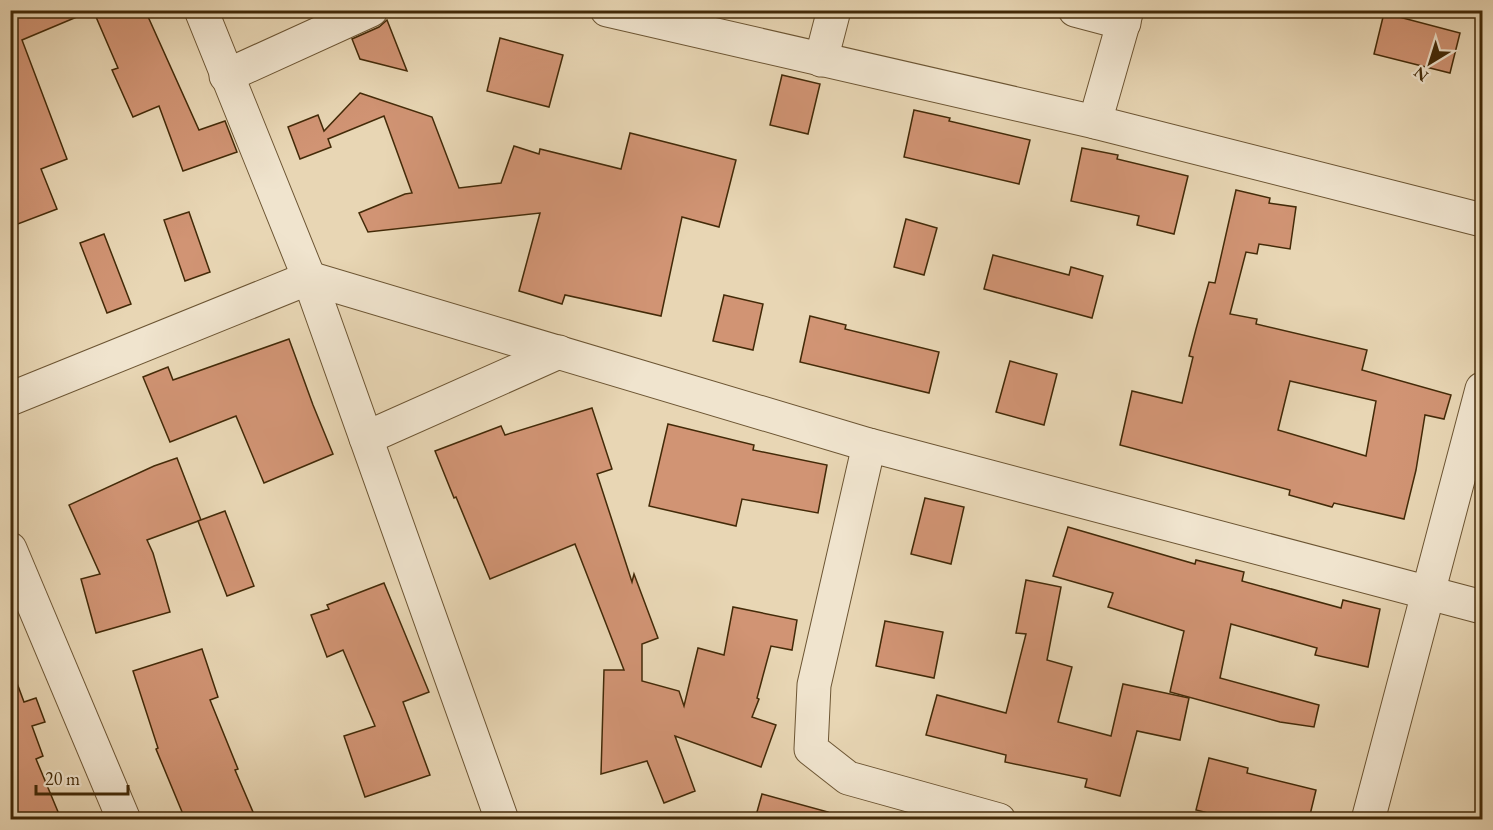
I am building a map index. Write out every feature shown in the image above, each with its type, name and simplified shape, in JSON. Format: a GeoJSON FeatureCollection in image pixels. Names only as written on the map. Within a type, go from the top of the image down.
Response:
{"type":"FeatureCollection","features":[{"type":"Feature","properties":{"kind":"street"},"geometry":{"type":"LineString","coordinates":[[201,10],[309,278],[502,819]]}},
{"type":"Feature","properties":{"kind":"street"},"geometry":{"type":"LineString","coordinates":[[226,76],[371,10]]}},
{"type":"Feature","properties":{"kind":"street"},"geometry":{"type":"LineString","coordinates":[[607,10],[1095,122],[1482,220]]}},
{"type":"Feature","properties":{"kind":"street"},"geometry":{"type":"LineString","coordinates":[[821,60],[834,10]]}},
{"type":"Feature","properties":{"kind":"street"},"geometry":{"type":"LineString","coordinates":[[1075,10],[1126,17],[1095,122]]}},
{"type":"Feature","properties":{"kind":"street"},"geometry":{"type":"LineString","coordinates":[[10,399],[309,278],[869,445],[1482,607]]}},
{"type":"Feature","properties":{"kind":"street"},"geometry":{"type":"LineString","coordinates":[[366,438],[559,352]]}},
{"type":"Feature","properties":{"kind":"street"},"geometry":{"type":"LineString","coordinates":[[1368,819],[1482,389]]}},
{"type":"Feature","properties":{"kind":"street"},"geometry":{"type":"LineString","coordinates":[[869,445],[814,685],[811,749],[848,778],[999,819]]}},
{"type":"Feature","properties":{"kind":"street"},"geometry":{"type":"LineString","coordinates":[[10,549],[124,819]]}},
{"type":"Feature","properties":{"kind":"building"},"geometry":{"type":"Polygon","coordinates":[[[10,10],[91,11],[22,40],[67,159],[41,169],[57,209],[10,227],[10,10]]]}},
{"type":"Feature","properties":{"kind":"building"},"geometry":{"type":"Polygon","coordinates":[[[93,10],[145,10],[199,130],[225,121],[237,152],[183,171],[159,106],[133,117],[112,70],[118,68],[93,10]]]}},
{"type":"Feature","properties":{"kind":"building"},"geometry":{"type":"Polygon","coordinates":[[[1384,13],[1460,33],[1450,73],[1374,54],[1384,13]]]}},
{"type":"Feature","properties":{"kind":"building"},"geometry":{"type":"Polygon","coordinates":[[[387,20],[407,71],[360,59],[352,39],[379,27],[387,20]]]}},
{"type":"Feature","properties":{"kind":"building"},"geometry":{"type":"Polygon","coordinates":[[[500,38],[563,55],[549,107],[487,91],[500,38]]]}},
{"type":"Feature","properties":{"kind":"building"},"geometry":{"type":"Polygon","coordinates":[[[782,75],[820,84],[808,134],[770,125],[782,75]]]}},
{"type":"Feature","properties":{"kind":"building"},"geometry":{"type":"Polygon","coordinates":[[[360,93],[432,117],[459,188],[501,183],[514,146],[539,154],[540,149],[621,169],[630,133],[736,160],[719,227],[682,217],[661,316],[565,295],[562,304],[519,291],[540,213],[368,232],[359,213],[412,193],[384,116],[328,139],[331,147],[300,159],[288,127],[318,115],[324,131],[360,93]]]}},
{"type":"Feature","properties":{"kind":"building"},"geometry":{"type":"Polygon","coordinates":[[[914,110],[950,118],[949,121],[1030,140],[1019,184],[904,157],[914,110]]]}},
{"type":"Feature","properties":{"kind":"building"},"geometry":{"type":"Polygon","coordinates":[[[1082,148],[1118,155],[1117,159],[1188,176],[1174,234],[1137,225],[1139,216],[1071,201],[1082,148]]]}},
{"type":"Feature","properties":{"kind":"building"},"geometry":{"type":"Polygon","coordinates":[[[1236,190],[1270,198],[1269,203],[1296,207],[1290,249],[1259,244],[1257,254],[1246,252],[1230,314],[1257,319],[1256,324],[1367,350],[1362,370],[1451,395],[1444,419],[1425,415],[1416,470],[1404,519],[1334,503],[1332,507],[1289,495],[1290,490],[1120,445],[1132,391],[1182,403],[1193,357],[1189,356],[1196,329],[1209,282],[1215,283],[1236,190]],[[1290,381],[1278,430],[1366,456],[1376,401],[1290,381]]]}},
{"type":"Feature","properties":{"kind":"building"},"geometry":{"type":"Polygon","coordinates":[[[189,212],[210,272],[185,281],[164,220],[189,212]]]}},
{"type":"Feature","properties":{"kind":"building"},"geometry":{"type":"Polygon","coordinates":[[[906,219],[937,228],[924,275],[894,267],[906,219]]]}},
{"type":"Feature","properties":{"kind":"building"},"geometry":{"type":"Polygon","coordinates":[[[104,234],[131,304],[107,313],[80,243],[104,234]]]}},
{"type":"Feature","properties":{"kind":"building"},"geometry":{"type":"Polygon","coordinates":[[[993,255],[1069,275],[1071,267],[1103,276],[1092,318],[984,289],[993,255]]]}},
{"type":"Feature","properties":{"kind":"building"},"geometry":{"type":"Polygon","coordinates":[[[724,295],[763,304],[753,350],[713,341],[724,295]]]}},
{"type":"Feature","properties":{"kind":"building"},"geometry":{"type":"Polygon","coordinates":[[[810,316],[846,325],[845,329],[939,352],[929,393],[800,362],[810,316]]]}},
{"type":"Feature","properties":{"kind":"building"},"geometry":{"type":"Polygon","coordinates":[[[289,339],[333,454],[264,483],[236,416],[170,442],[143,377],[168,367],[173,380],[289,339]]]}},
{"type":"Feature","properties":{"kind":"building"},"geometry":{"type":"Polygon","coordinates":[[[1010,361],[1057,374],[1044,425],[996,412],[1010,361]]]}},
{"type":"Feature","properties":{"kind":"building"},"geometry":{"type":"Polygon","coordinates":[[[592,408],[612,469],[597,474],[632,582],[634,574],[658,638],[642,644],[642,681],[679,691],[684,706],[698,648],[724,655],[733,607],[797,620],[792,650],[771,646],[757,698],[759,699],[752,717],[776,725],[761,767],[675,736],[695,791],[664,803],[647,761],[601,774],[604,670],[624,670],[575,544],[490,579],[435,451],[501,426],[505,435],[592,408]]]}},
{"type":"Feature","properties":{"kind":"building"},"geometry":{"type":"Polygon","coordinates":[[[668,424],[754,445],[753,450],[827,465],[818,513],[742,499],[736,526],[649,506],[668,424]]]}},
{"type":"Feature","properties":{"kind":"building"},"geometry":{"type":"Polygon","coordinates":[[[177,458],[201,520],[147,540],[170,612],[96,633],[81,579],[100,574],[69,505],[154,466],[177,458]]]}},
{"type":"Feature","properties":{"kind":"building"},"geometry":{"type":"Polygon","coordinates":[[[925,498],[964,507],[951,564],[911,554],[925,498]]]}},
{"type":"Feature","properties":{"kind":"building"},"geometry":{"type":"Polygon","coordinates":[[[225,511],[254,586],[227,596],[198,521],[225,511]]]}},
{"type":"Feature","properties":{"kind":"building"},"geometry":{"type":"Polygon","coordinates":[[[1068,527],[1195,564],[1196,560],[1244,572],[1242,581],[1341,608],[1343,600],[1380,609],[1368,667],[1315,655],[1317,648],[1231,624],[1220,678],[1319,705],[1314,727],[1280,722],[1170,692],[1184,631],[1108,607],[1113,593],[1053,576],[1068,527]]]}},
{"type":"Feature","properties":{"kind":"building"},"geometry":{"type":"Polygon","coordinates":[[[1026,580],[1061,587],[1047,660],[1072,667],[1058,722],[1111,736],[1123,684],[1189,698],[1180,740],[1137,731],[1120,796],[1085,787],[1087,779],[1005,762],[1006,755],[926,735],[937,695],[1006,713],[1026,634],[1016,633],[1026,580]]]}},
{"type":"Feature","properties":{"kind":"building"},"geometry":{"type":"Polygon","coordinates":[[[384,583],[429,692],[403,702],[430,775],[365,797],[344,736],[375,726],[343,650],[327,657],[311,615],[329,609],[327,605],[384,583]]]}},
{"type":"Feature","properties":{"kind":"building"},"geometry":{"type":"Polygon","coordinates":[[[885,621],[943,632],[934,678],[876,666],[885,621]]]}},
{"type":"Feature","properties":{"kind":"building"},"geometry":{"type":"Polygon","coordinates":[[[202,649],[218,697],[210,700],[238,769],[235,770],[256,819],[185,819],[156,749],[158,748],[133,671],[202,649]]]}},
{"type":"Feature","properties":{"kind":"building"},"geometry":{"type":"Polygon","coordinates":[[[10,675],[14,675],[24,702],[36,698],[45,722],[32,726],[43,756],[36,759],[61,819],[10,819],[10,675]]]}},
{"type":"Feature","properties":{"kind":"building"},"geometry":{"type":"Polygon","coordinates":[[[1209,758],[1248,768],[1247,773],[1316,790],[1309,819],[1232,819],[1196,810],[1209,758]]]}},
{"type":"Feature","properties":{"kind":"building"},"geometry":{"type":"Polygon","coordinates":[[[762,794],[828,812],[827,819],[755,819],[762,794]]]}}]}
